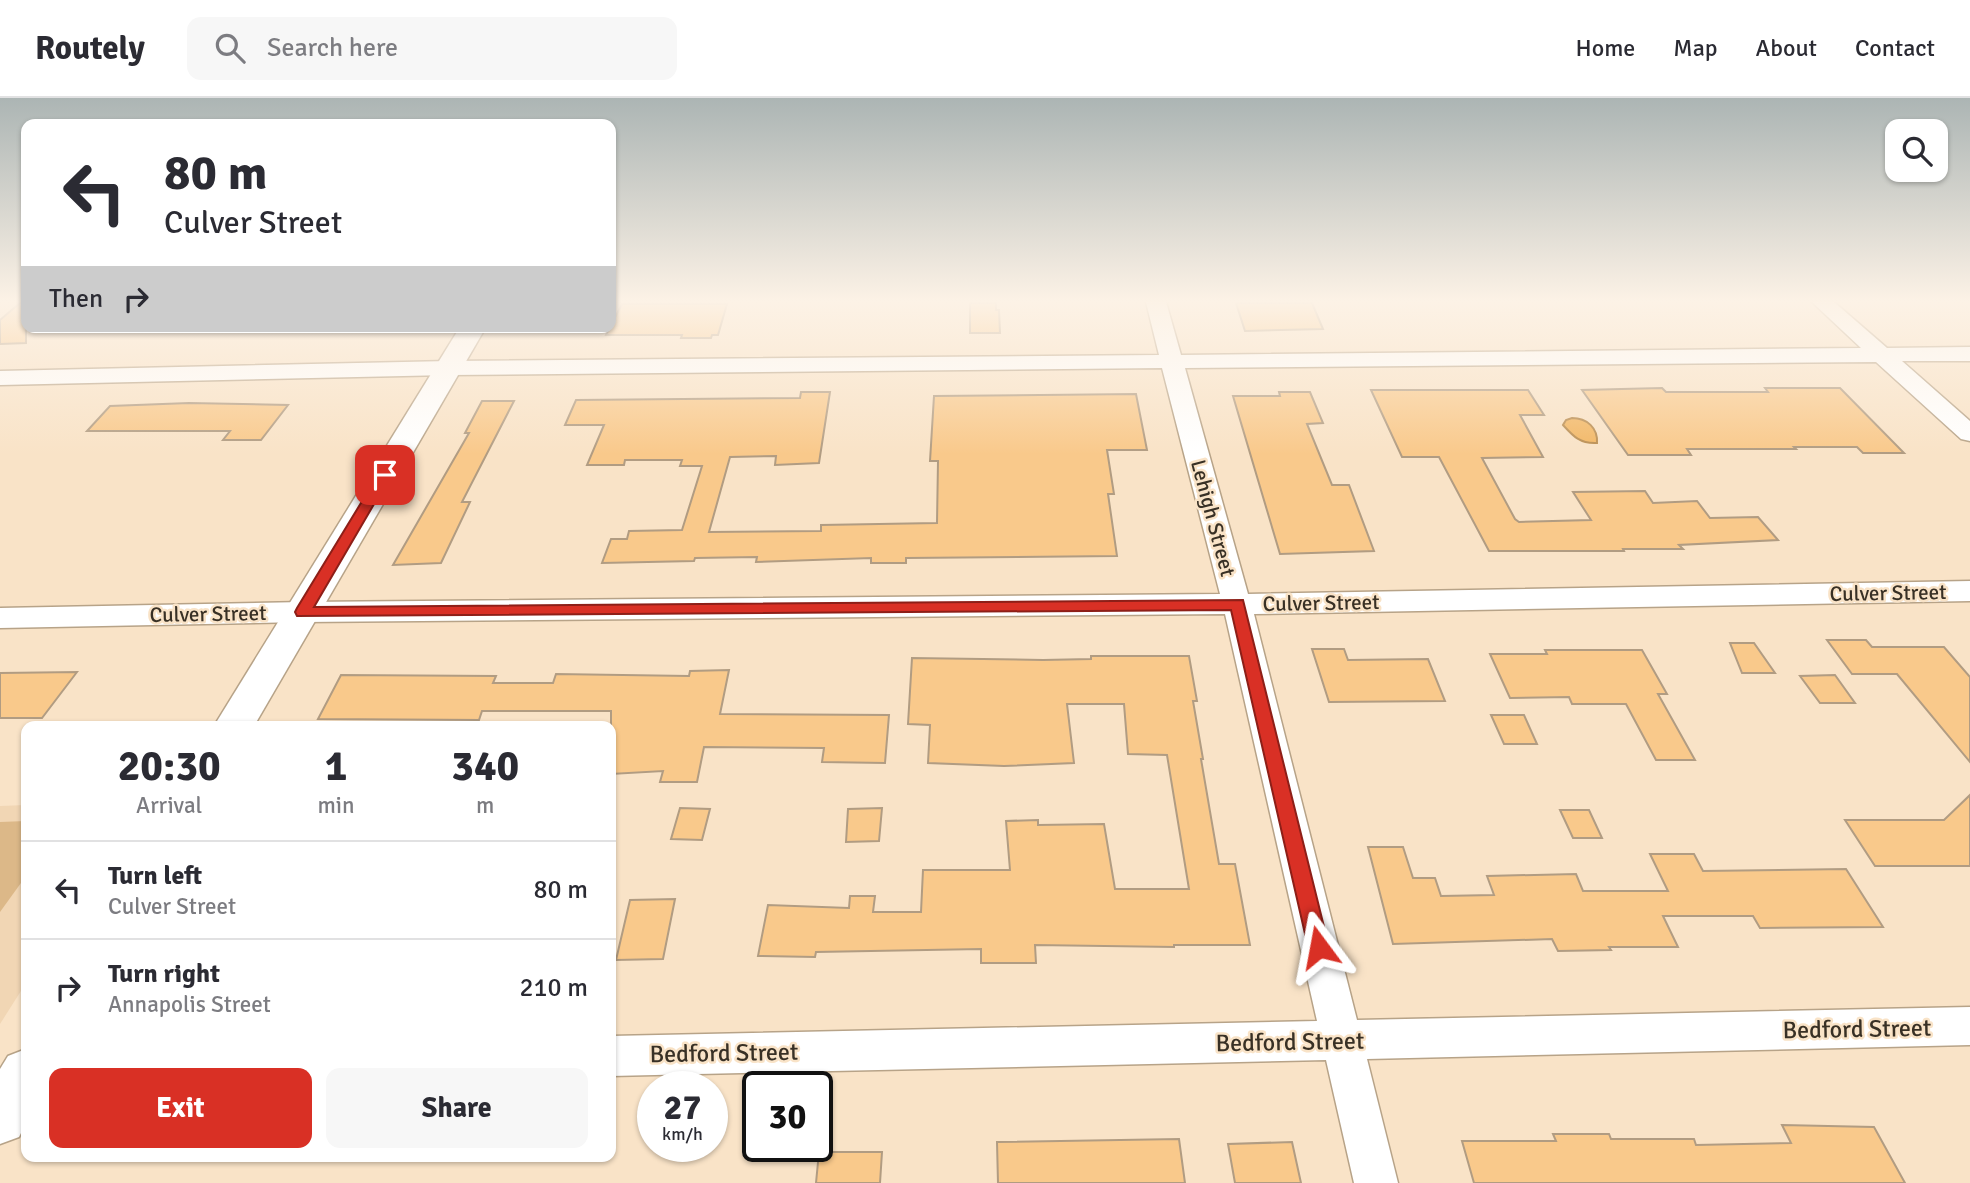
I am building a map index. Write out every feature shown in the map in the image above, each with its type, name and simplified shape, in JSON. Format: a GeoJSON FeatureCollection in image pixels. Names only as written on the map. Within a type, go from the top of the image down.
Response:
{"type":"FeatureCollection","features":[{"type":"Feature","properties":{"kind":"street"},"geometry":{"type":"LineString","coordinates":[[237,721],[458,353]]}},
{"type":"Feature","properties":{"kind":"street","name":"Lehigh Street"},"geometry":{"type":"LineString","coordinates":[[1169,353],[1238,604],[1340,1040],[1377,1183]]}},
{"type":"Feature","properties":{"kind":"street"},"geometry":{"type":"LineString","coordinates":[[1876,353],[1970,435]]}},
{"type":"Feature","properties":{"kind":"street"},"geometry":{"type":"LineString","coordinates":[[0,378],[449,368],[1970,354]]}},
{"type":"Feature","properties":{"kind":"street","name":"Culver Street"},"geometry":{"type":"LineString","coordinates":[[0,618],[303,612],[1238,604],[1970,591]]}},
{"type":"Feature","properties":{"kind":"street","name":"Bedford Street"},"geometry":{"type":"LineString","coordinates":[[616,1056],[1970,1026]]}},
{"type":"Feature","properties":{"kind":"street"},"geometry":{"type":"LineString","coordinates":[[0,1118],[21,1082]]}},
{"type":"Feature","properties":{"kind":"shaded area"},"geometry":{"type":"Polygon","coordinates":[[[1566,420],[1582,420],[1593,428],[1597,443],[1581,441],[1570,433],[1563,425],[1566,420]]]}},
{"type":"Feature","properties":{"kind":"shaded area"},"geometry":{"type":"Polygon","coordinates":[[[21,805],[21,991],[0,1024],[0,806],[21,805]]]}},
{"type":"Feature","properties":{"kind":"shaded area"},"geometry":{"type":"Polygon","coordinates":[[[21,821],[21,883],[0,912],[0,822],[21,821]]]}},
{"type":"Feature","properties":{"kind":"building"},"geometry":{"type":"Polygon","coordinates":[[[1662,388],[1666,392],[1768,392],[1765,388],[1840,388],[1904,453],[1863,453],[1857,447],[1794,447],[1796,449],[1687,449],[1691,455],[1628,455],[1582,390],[1662,388]]]}},
{"type":"Feature","properties":{"kind":"building"},"geometry":{"type":"Polygon","coordinates":[[[1371,390],[1528,390],[1544,415],[1520,415],[1543,457],[1482,458],[1519,522],[1591,520],[1573,492],[1645,491],[1653,503],[1697,501],[1710,518],[1758,517],[1778,540],[1679,545],[1683,549],[1489,551],[1439,457],[1402,457],[1371,390]]]}},
{"type":"Feature","properties":{"kind":"building"},"geometry":{"type":"Polygon","coordinates":[[[801,392],[830,392],[819,463],[775,465],[776,456],[730,457],[709,532],[821,531],[821,525],[937,523],[938,461],[930,461],[934,396],[1136,394],[1147,450],[1107,450],[1114,494],[1108,494],[1117,556],[906,558],[906,563],[871,563],[871,558],[756,562],[757,557],[602,563],[611,539],[627,539],[629,531],[682,530],[702,466],[680,466],[682,460],[625,460],[624,465],[587,465],[604,425],[565,425],[576,400],[800,398],[801,392]]]}},
{"type":"Feature","properties":{"kind":"building"},"geometry":{"type":"Polygon","coordinates":[[[1279,392],[1310,392],[1323,423],[1307,424],[1332,485],[1349,485],[1374,551],[1280,554],[1233,396],[1280,396],[1279,392]]]}},
{"type":"Feature","properties":{"kind":"building"},"geometry":{"type":"Polygon","coordinates":[[[482,401],[514,401],[462,502],[470,502],[441,563],[393,565],[469,433],[465,433],[482,401]]]}},
{"type":"Feature","properties":{"kind":"building"},"geometry":{"type":"Polygon","coordinates":[[[189,403],[288,405],[261,440],[223,440],[230,431],[87,431],[110,406],[189,403]]]}},
{"type":"Feature","properties":{"kind":"building"},"geometry":{"type":"Polygon","coordinates":[[[1827,640],[1866,640],[1872,647],[1944,647],[1970,677],[1970,762],[1897,674],[1852,674],[1827,640]]]}},
{"type":"Feature","properties":{"kind":"building"},"geometry":{"type":"Polygon","coordinates":[[[1730,643],[1754,643],[1775,673],[1742,673],[1730,643]]]}},
{"type":"Feature","properties":{"kind":"building"},"geometry":{"type":"Polygon","coordinates":[[[1312,649],[1344,649],[1348,660],[1428,659],[1445,701],[1329,702],[1312,649]]]}},
{"type":"Feature","properties":{"kind":"building"},"geometry":{"type":"Polygon","coordinates":[[[1545,650],[1642,650],[1667,694],[1658,694],[1695,760],[1656,760],[1626,704],[1572,704],[1569,697],[1510,698],[1490,654],[1547,654],[1545,650]]]}},
{"type":"Feature","properties":{"kind":"building"},"geometry":{"type":"Polygon","coordinates":[[[1091,656],[1189,656],[1197,701],[1193,701],[1201,759],[1219,864],[1235,864],[1250,945],[1035,945],[1036,963],[981,963],[981,949],[816,952],[815,957],[758,956],[768,905],[849,908],[850,896],[875,896],[873,912],[921,912],[923,870],[1010,870],[1006,821],[1038,820],[1038,825],[1104,824],[1115,889],[1189,889],[1167,755],[1128,754],[1124,704],[1067,704],[1074,763],[1004,766],[928,763],[930,725],[908,724],[912,658],[1043,660],[1091,659],[1091,656]]]}},
{"type":"Feature","properties":{"kind":"building"},"geometry":{"type":"Polygon","coordinates":[[[729,670],[720,714],[889,715],[885,763],[822,762],[824,748],[704,747],[697,782],[660,782],[663,771],[616,774],[616,721],[611,721],[611,711],[482,711],[479,720],[318,719],[341,675],[496,676],[493,683],[553,683],[556,674],[689,676],[690,671],[729,670]]]}},
{"type":"Feature","properties":{"kind":"building"},"geometry":{"type":"Polygon","coordinates":[[[77,672],[42,718],[0,718],[0,673],[77,672]]]}},
{"type":"Feature","properties":{"kind":"building"},"geometry":{"type":"Polygon","coordinates":[[[1835,675],[1855,703],[1820,703],[1800,676],[1835,675]]]}},
{"type":"Feature","properties":{"kind":"building"},"geometry":{"type":"Polygon","coordinates":[[[1491,715],[1524,715],[1537,744],[1504,744],[1491,715]]]}},
{"type":"Feature","properties":{"kind":"building"},"geometry":{"type":"Polygon","coordinates":[[[1970,795],[1970,866],[1875,866],[1845,820],[1944,820],[1970,795]]]}},
{"type":"Feature","properties":{"kind":"building"},"geometry":{"type":"Polygon","coordinates":[[[680,808],[710,809],[702,840],[671,839],[680,808]]]}},
{"type":"Feature","properties":{"kind":"building"},"geometry":{"type":"Polygon","coordinates":[[[882,808],[879,841],[846,842],[848,809],[882,808]]]}},
{"type":"Feature","properties":{"kind":"building"},"geometry":{"type":"Polygon","coordinates":[[[1560,810],[1589,810],[1602,838],[1573,838],[1560,810]]]}},
{"type":"Feature","properties":{"kind":"building"},"geometry":{"type":"Polygon","coordinates":[[[1368,847],[1403,847],[1413,878],[1435,878],[1441,896],[1494,895],[1487,876],[1576,874],[1583,891],[1668,891],[1650,854],[1694,854],[1703,871],[1846,869],[1883,927],[1760,928],[1753,916],[1663,916],[1678,947],[1609,947],[1611,950],[1558,951],[1552,939],[1393,944],[1368,847]]]}},
{"type":"Feature","properties":{"kind":"building"},"geometry":{"type":"Polygon","coordinates":[[[675,899],[663,959],[616,960],[630,900],[675,899]]]}},
{"type":"Feature","properties":{"kind":"building"},"geometry":{"type":"Polygon","coordinates":[[[1782,1125],[1874,1127],[1905,1183],[1474,1183],[1462,1141],[1556,1141],[1553,1134],[1609,1134],[1611,1139],[1694,1139],[1696,1145],[1791,1143],[1782,1125]]]}},
{"type":"Feature","properties":{"kind":"building"},"geometry":{"type":"Polygon","coordinates":[[[1179,1139],[1185,1183],[998,1183],[997,1142],[1179,1139]]]}},
{"type":"Feature","properties":{"kind":"building"},"geometry":{"type":"Polygon","coordinates":[[[1292,1142],[1301,1183],[1235,1183],[1228,1144],[1292,1142]]]}},
{"type":"Feature","properties":{"kind":"building"},"geometry":{"type":"Polygon","coordinates":[[[833,1152],[882,1152],[880,1183],[816,1183],[818,1162],[833,1162],[833,1152]]]}},
{"type":"Feature","properties":{"kind":"route"},"geometry":{"type":"LineString","coordinates":[[385,475],[303,612],[1238,604],[1319,947]]}}]}
